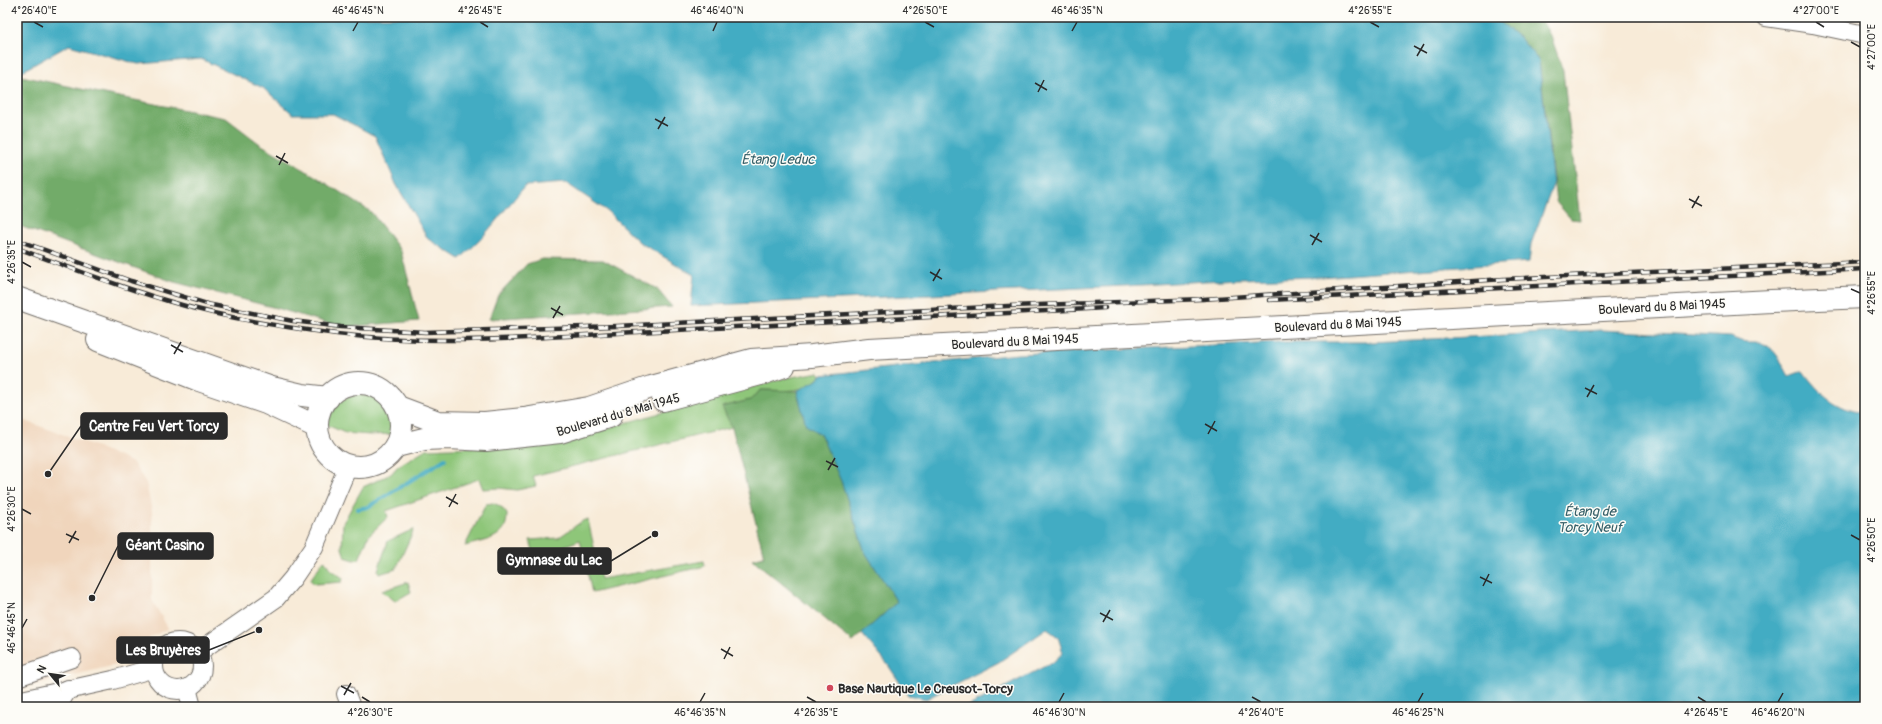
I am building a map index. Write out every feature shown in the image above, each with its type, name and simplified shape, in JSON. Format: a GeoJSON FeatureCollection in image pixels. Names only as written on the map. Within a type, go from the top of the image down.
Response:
{"type":"FeatureCollection","features":[{"type":"Feature","properties":{"kind":"main road","name":"Boulevard du 8 Mai 1945"},"geometry":{"type":"LineString","coordinates":[[398,407],[438,422],[485,423],[524,420],[589,408],[651,387],[751,360],[812,356],[911,346],[1763,301],[1865,297]]}},
{"type":"Feature","properties":{"kind":"main road"},"geometry":{"type":"LineString","coordinates":[[17,298],[272,388],[302,395],[328,398]]}},
{"type":"Feature","properties":{"kind":"main road"},"geometry":{"type":"LineString","coordinates":[[17,307],[157,365],[266,403],[317,427]]}},
{"type":"Feature","properties":{"kind":"main road","name":"Boulevard du 8 Mai 1945"},"geometry":{"type":"LineString","coordinates":[[396,446],[424,439],[449,438],[486,440],[560,432],[645,404],[764,373],[812,356]]}},
{"type":"Feature","properties":{"kind":"main road"},"geometry":{"type":"LineString","coordinates":[[365,383],[379,388],[390,396],[398,407],[401,420],[401,434],[396,446],[387,457],[375,464],[362,468],[348,466],[336,460],[326,452],[320,440],[317,427],[318,416],[322,406],[338,389],[351,384],[365,383]]}},
{"type":"Feature","properties":{"kind":"street"},"geometry":{"type":"LineString","coordinates":[[1766,17],[1813,24],[1865,35]]}},
{"type":"Feature","properties":{"kind":"street"},"geometry":{"type":"LineString","coordinates":[[198,653],[276,598],[293,578],[314,547],[348,466]]}},
{"type":"Feature","properties":{"kind":"street"},"geometry":{"type":"LineString","coordinates":[[172,643],[186,644],[198,653],[202,664],[200,676],[187,688],[179,690],[165,686],[155,675],[154,661],[160,650],[172,643]]}},
{"type":"Feature","properties":{"kind":"street"},"geometry":{"type":"LineString","coordinates":[[17,677],[36,669],[72,658]]}},
{"type":"Feature","properties":{"kind":"street"},"geometry":{"type":"LineString","coordinates":[[17,668],[36,669]]}},
{"type":"Feature","properties":{"kind":"street"},"geometry":{"type":"LineString","coordinates":[[17,701],[113,680],[154,668]]}},
{"type":"Feature","properties":{"kind":"street"},"geometry":{"type":"LineString","coordinates":[[187,688],[192,707]]}},
{"type":"Feature","properties":{"kind":"street"},"geometry":{"type":"LineString","coordinates":[[57,707],[68,689]]}},
{"type":"Feature","properties":{"kind":"shaded area"},"geometry":{"type":"Polygon","coordinates":[[[17,418],[95,446],[133,463],[146,483],[152,511],[152,600],[168,628],[148,639],[148,646],[143,655],[128,662],[17,689],[17,418]]]}},
{"type":"Feature","properties":{"kind":"green space"},"geometry":{"type":"Polygon","coordinates":[[[1499,17],[1540,17],[1552,39],[1563,71],[1580,220],[1571,219],[1556,202],[1539,61],[1520,38],[1498,21],[1499,17]]]}},
{"type":"Feature","properties":{"kind":"green space"},"geometry":{"type":"Polygon","coordinates":[[[17,75],[226,118],[260,144],[315,176],[371,212],[401,251],[419,321],[341,327],[276,308],[174,282],[17,225],[17,75]]]}},
{"type":"Feature","properties":{"kind":"green space"},"geometry":{"type":"Polygon","coordinates":[[[542,259],[603,260],[657,289],[672,307],[489,319],[498,295],[527,264],[542,259]]]}},
{"type":"Feature","properties":{"kind":"green space"},"geometry":{"type":"Polygon","coordinates":[[[819,372],[821,375],[815,381],[801,389],[785,391],[761,390],[750,400],[722,407],[732,427],[533,476],[536,486],[517,490],[499,488],[483,489],[479,479],[386,511],[388,517],[369,535],[359,559],[354,560],[345,557],[342,548],[343,523],[363,487],[391,474],[398,466],[426,449],[550,444],[781,379],[819,372]]]}},
{"type":"Feature","properties":{"kind":"green space"},"geometry":{"type":"Polygon","coordinates":[[[761,390],[797,391],[806,425],[821,435],[841,481],[865,552],[897,602],[853,642],[752,559],[764,556],[732,427],[722,407],[750,400],[761,390]]]}},
{"type":"Feature","properties":{"kind":"green space"},"geometry":{"type":"Polygon","coordinates":[[[360,394],[375,398],[386,406],[392,418],[394,434],[370,435],[345,433],[327,425],[334,408],[342,400],[353,395],[360,394]]]}},
{"type":"Feature","properties":{"kind":"green space"},"geometry":{"type":"Polygon","coordinates":[[[493,503],[500,506],[507,514],[504,529],[494,537],[465,546],[486,504],[493,503]]]}},
{"type":"Feature","properties":{"kind":"green space"},"geometry":{"type":"Polygon","coordinates":[[[584,520],[588,520],[601,579],[704,561],[705,566],[592,593],[580,540],[535,557],[530,540],[558,538],[584,520]]]}},
{"type":"Feature","properties":{"kind":"green space"},"geometry":{"type":"Polygon","coordinates":[[[414,529],[396,569],[379,574],[378,570],[388,541],[414,529]]]}},
{"type":"Feature","properties":{"kind":"green space"},"geometry":{"type":"Polygon","coordinates":[[[324,560],[332,571],[343,578],[342,582],[315,584],[310,580],[324,560]]]}},
{"type":"Feature","properties":{"kind":"green space"},"geometry":{"type":"Polygon","coordinates":[[[408,582],[411,592],[395,601],[382,591],[408,582]]]}},
{"type":"Feature","properties":{"kind":"water","name":"Étang Leduc"},"geometry":{"type":"Polygon","coordinates":[[[17,17],[1494,17],[1520,38],[1539,61],[1553,185],[1531,244],[1529,262],[1320,277],[1237,279],[1125,286],[691,306],[694,275],[639,242],[607,211],[566,183],[525,186],[481,239],[460,259],[428,239],[396,184],[375,136],[333,114],[293,114],[263,88],[201,59],[138,64],[69,45],[17,74],[17,17]]]}},
{"type":"Feature","properties":{"kind":"water","name":"Étang de Torcy Neuf"},"geometry":{"type":"Polygon","coordinates":[[[1601,330],[1731,337],[1743,341],[1762,343],[1776,354],[1789,376],[1803,371],[1822,393],[1837,404],[1865,413],[1865,707],[967,707],[1053,662],[1063,653],[1058,637],[1047,629],[999,662],[926,699],[908,695],[888,665],[862,634],[897,602],[865,552],[841,481],[821,435],[806,425],[797,391],[817,380],[821,375],[1018,354],[1280,342],[1373,342],[1601,330]]]}},
{"type":"Feature","properties":{"kind":"waterway"},"geometry":{"type":"LineString","coordinates":[[358,509],[368,507],[445,459]]}},
{"type":"Feature","properties":{"kind":"railway"},"geometry":{"type":"LineString","coordinates":[[17,240],[131,281],[207,304],[293,321],[341,327],[425,332],[617,326],[1008,306],[1203,299],[1504,279],[1865,262]]}},
{"type":"Feature","properties":{"kind":"railway"},"geometry":{"type":"LineString","coordinates":[[17,248],[130,289],[189,307],[252,321],[294,328],[377,338],[417,340],[537,338],[1105,308]]}},
{"type":"Feature","properties":{"kind":"railway"},"geometry":{"type":"LineString","coordinates":[[1269,300],[1865,269]]}},
{"type":"Feature","properties":{"kind":"place","name":"Centre Feu Vert Torcy"},"geometry":{"type":"Point","coordinates":[48,474]}},
{"type":"Feature","properties":{"kind":"place","name":"Gymnase du Lac"},"geometry":{"type":"Point","coordinates":[655,534]}},
{"type":"Feature","properties":{"kind":"place","name":"Géant Casino"},"geometry":{"type":"Point","coordinates":[92,598]}},
{"type":"Feature","properties":{"kind":"place","name":"Les Bruyères"},"geometry":{"type":"Point","coordinates":[259,630]}},
{"type":"Feature","properties":{"kind":"place","name":"Base Nautique Le Creusot-Torcy"},"geometry":{"type":"Point","coordinates":[830,688]}}]}
